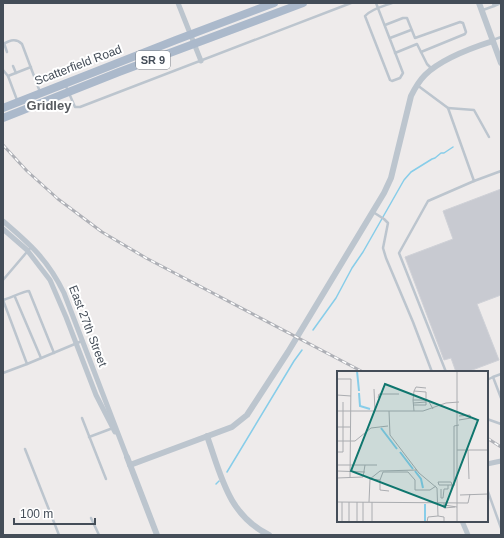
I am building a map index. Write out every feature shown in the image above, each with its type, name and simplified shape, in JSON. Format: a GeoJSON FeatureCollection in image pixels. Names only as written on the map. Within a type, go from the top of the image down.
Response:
{"type":"FeatureCollection","features":[{"type":"Feature","properties":{"kind":"main road","name":"Scatterfield Road"},"geometry":{"type":"LineString","coordinates":[[3,108],[190,34],[274,3]]}},
{"type":"Feature","properties":{"kind":"main road","name":"Scatterfield Road"},"geometry":{"type":"LineString","coordinates":[[3,118],[303,3]]}},
{"type":"Feature","properties":{"kind":"street"},"geometry":{"type":"LineString","coordinates":[[178,3],[201,60]]}},
{"type":"Feature","properties":{"kind":"street"},"geometry":{"type":"LineString","coordinates":[[479,3],[501,63]]}},
{"type":"Feature","properties":{"kind":"street"},"geometry":{"type":"LineString","coordinates":[[130,465],[232,427],[247,414],[288,352],[384,193],[391,178],[410,96],[416,85],[431,69],[450,58],[492,40]]}},
{"type":"Feature","properties":{"kind":"street","name":"East 27th Street"},"geometry":{"type":"LineString","coordinates":[[3,221],[32,246],[44,259],[57,278],[83,341],[156,535]]}},
{"type":"Feature","properties":{"kind":"street","name":"East 27th Street"},"geometry":{"type":"LineString","coordinates":[[3,229],[27,250],[50,280],[58,295],[96,395],[127,457]]}},
{"type":"Feature","properties":{"kind":"street"},"geometry":{"type":"LineString","coordinates":[[207,436],[232,502],[248,521],[269,535]]}},
{"type":"Feature","properties":{"kind":"street"},"geometry":{"type":"LineString","coordinates":[[488,464],[501,461]]}},
{"type":"Feature","properties":{"kind":"street"},"geometry":{"type":"LineString","coordinates":[[462,522],[468,535]]}},
{"type":"Feature","properties":{"kind":"lane"},"geometry":{"type":"LineString","coordinates":[[65,83],[75,107],[80,107],[351,3]]}},
{"type":"Feature","properties":{"kind":"lane"},"geometry":{"type":"LineString","coordinates":[[376,3],[378,8],[385,25],[390,38],[402,73],[400,78],[392,81],[390,80],[366,16],[367,13],[378,8],[392,3]]}},
{"type":"Feature","properties":{"kind":"lane"},"geometry":{"type":"LineString","coordinates":[[481,11],[494,4],[501,3]]}},
{"type":"Feature","properties":{"kind":"lane"},"geometry":{"type":"LineString","coordinates":[[385,25],[407,18],[420,52],[426,64],[431,69]]}},
{"type":"Feature","properties":{"kind":"lane"},"geometry":{"type":"LineString","coordinates":[[415,38],[460,22],[463,23],[466,32],[465,34],[420,52]]}},
{"type":"Feature","properties":{"kind":"lane"},"geometry":{"type":"LineString","coordinates":[[390,38],[412,30]]}},
{"type":"Feature","properties":{"kind":"lane"},"geometry":{"type":"LineString","coordinates":[[492,40],[501,37]]}},
{"type":"Feature","properties":{"kind":"lane"},"geometry":{"type":"LineString","coordinates":[[7,52],[3,43],[14,40],[19,41],[22,44],[41,93]]}},
{"type":"Feature","properties":{"kind":"lane"},"geometry":{"type":"LineString","coordinates":[[395,53],[417,44]]}},
{"type":"Feature","properties":{"kind":"lane"},"geometry":{"type":"LineString","coordinates":[[13,66],[16,73]]}},
{"type":"Feature","properties":{"kind":"lane"},"geometry":{"type":"LineString","coordinates":[[8,76],[31,68]]}},
{"type":"Feature","properties":{"kind":"lane"},"geometry":{"type":"LineString","coordinates":[[3,70],[8,76],[18,102]]}},
{"type":"Feature","properties":{"kind":"lane"},"geometry":{"type":"LineString","coordinates":[[416,85],[448,108],[474,110],[489,138]]}},
{"type":"Feature","properties":{"kind":"lane"},"geometry":{"type":"LineString","coordinates":[[448,108],[474,181]]}},
{"type":"Feature","properties":{"kind":"lane"},"geometry":{"type":"LineString","coordinates":[[446,371],[399,254],[428,201],[501,171]]}},
{"type":"Feature","properties":{"kind":"lane"},"geometry":{"type":"LineString","coordinates":[[373,212],[381,216],[388,225],[383,248],[414,322],[432,371]]}},
{"type":"Feature","properties":{"kind":"lane"},"geometry":{"type":"LineString","coordinates":[[3,280],[27,250],[32,246]]}},
{"type":"Feature","properties":{"kind":"lane"},"geometry":{"type":"LineString","coordinates":[[27,364],[3,300],[15,297],[25,291],[29,292],[54,353]]}},
{"type":"Feature","properties":{"kind":"lane"},"geometry":{"type":"LineString","coordinates":[[15,297],[40,358]]}},
{"type":"Feature","properties":{"kind":"lane"},"geometry":{"type":"LineString","coordinates":[[3,373],[83,341]]}},
{"type":"Feature","properties":{"kind":"lane"},"geometry":{"type":"LineString","coordinates":[[488,380],[501,374]]}},
{"type":"Feature","properties":{"kind":"lane"},"geometry":{"type":"LineString","coordinates":[[493,377],[501,398]]}},
{"type":"Feature","properties":{"kind":"lane"},"geometry":{"type":"LineString","coordinates":[[82,418],[106,479]]}},
{"type":"Feature","properties":{"kind":"lane"},"geometry":{"type":"LineString","coordinates":[[488,419],[501,424]]}},
{"type":"Feature","properties":{"kind":"lane"},"geometry":{"type":"LineString","coordinates":[[89,437],[113,428]]}},
{"type":"Feature","properties":{"kind":"lane"},"geometry":{"type":"LineString","coordinates":[[25,448],[59,535]]}},
{"type":"Feature","properties":{"kind":"lane"},"geometry":{"type":"LineString","coordinates":[[488,492],[501,528]]}},
{"type":"Feature","properties":{"kind":"lane"},"geometry":{"type":"LineString","coordinates":[[91,518],[98,535]]}},
{"type":"Feature","properties":{"kind":"building"},"geometry":{"type":"Polygon","coordinates":[[[501,189],[501,295],[477,304],[499,360],[470,371],[456,371],[451,358],[444,360],[405,257],[453,239],[443,211],[501,189]]]}},
{"type":"Feature","properties":{"kind":"waterway"},"geometry":{"type":"LineString","coordinates":[[313,330],[336,298],[404,180],[411,172],[453,147]]}},
{"type":"Feature","properties":{"kind":"waterway"},"geometry":{"type":"LineString","coordinates":[[227,472],[302,350]]}},
{"type":"Feature","properties":{"kind":"waterway"},"geometry":{"type":"LineString","coordinates":[[216,484],[219,481]]}},
{"type":"Feature","properties":{"kind":"railway"},"geometry":{"type":"LineString","coordinates":[[3,145],[27,171],[58,199],[102,232],[146,258],[361,371]]}},
{"type":"Feature","properties":{"kind":"railway"},"geometry":{"type":"LineString","coordinates":[[488,439],[501,447]]}},
{"type":"Feature","properties":{"kind":"district","name":"Gridley"},"geometry":{"type":"Point","coordinates":[49,105]}}]}
